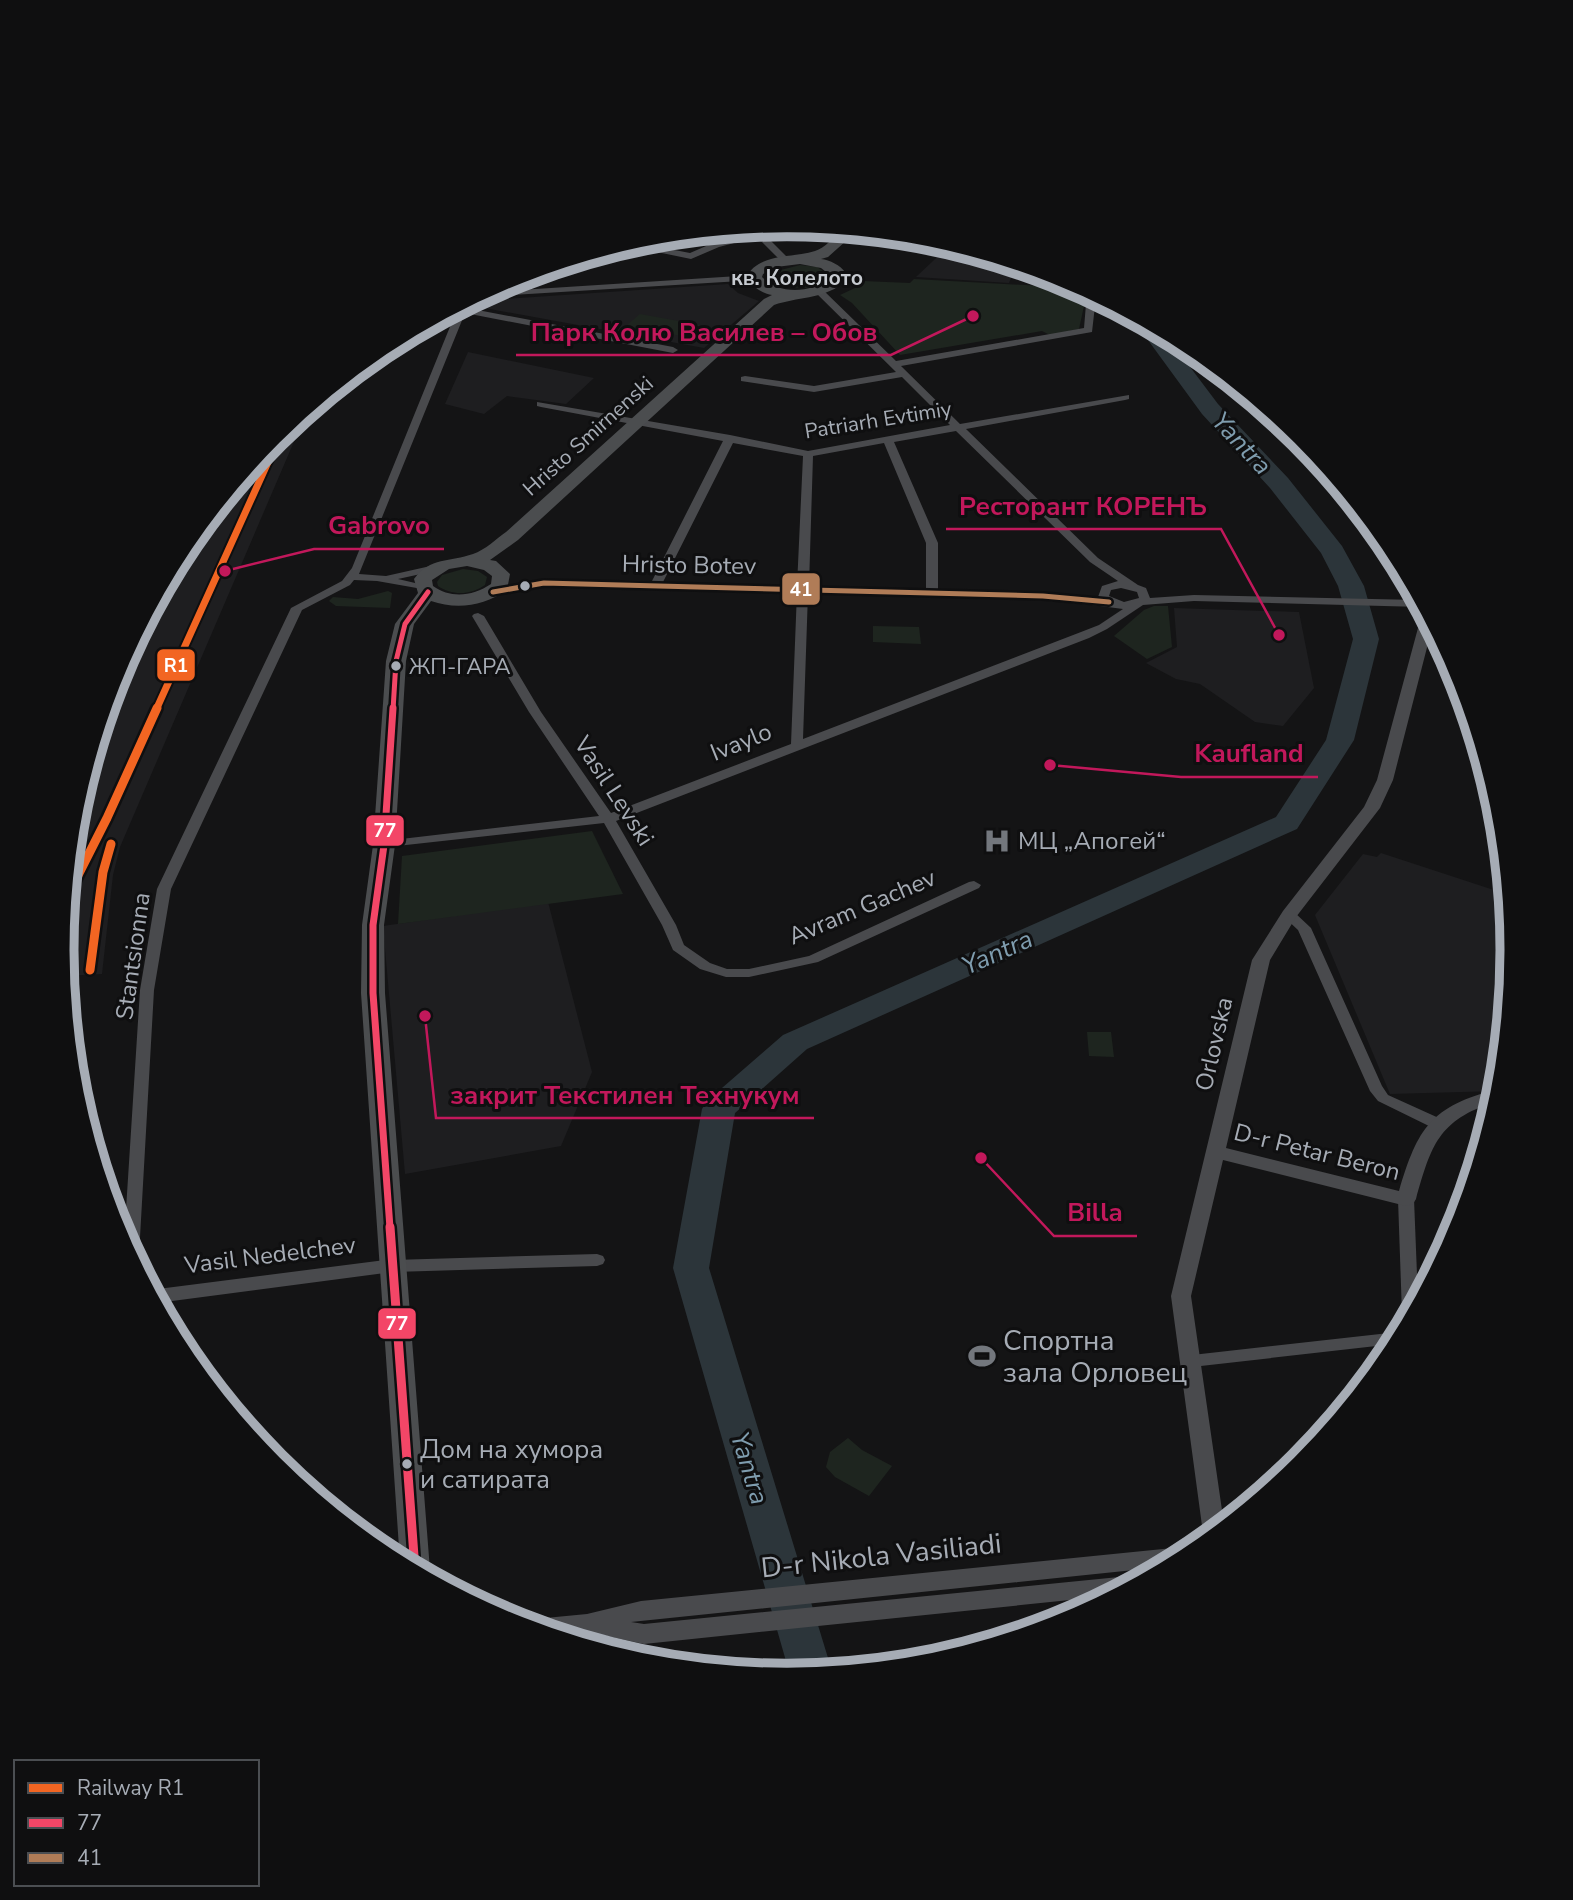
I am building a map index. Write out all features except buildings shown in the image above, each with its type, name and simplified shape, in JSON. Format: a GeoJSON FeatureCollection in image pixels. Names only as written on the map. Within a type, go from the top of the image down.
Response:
{"type":"FeatureCollection","features":[{"type":"Feature","properties":{"kind":"main road"},"geometry":{"type":"LineString","coordinates":[[773,299],[758,282],[757,271],[763,266],[789,260],[824,259],[841,240]]}},
{"type":"Feature","properties":{"kind":"main road"},"geometry":{"type":"LineString","coordinates":[[758,282],[793,293],[819,291],[839,278],[824,259]]}},
{"type":"Feature","properties":{"kind":"main road","name":"Hristo Smirnenski"},"geometry":{"type":"LineString","coordinates":[[435,568],[482,557],[512,536],[773,299],[793,293]]}},
{"type":"Feature","properties":{"kind":"main road","name":"Hristo Smirnenski"},"geometry":{"type":"LineString","coordinates":[[493,592],[500,586],[499,563],[512,536]]}},
{"type":"Feature","properties":{"kind":"main road"},"geometry":{"type":"LineString","coordinates":[[467,561],[490,565],[500,573]]}},
{"type":"Feature","properties":{"kind":"main road"},"geometry":{"type":"LineString","coordinates":[[414,1557],[373,993],[373,925],[384,845],[396,661],[405,624],[412,617],[426,590],[423,579],[435,568]]}},
{"type":"Feature","properties":{"kind":"main road"},"geometry":{"type":"LineString","coordinates":[[426,590],[440,598],[457,600]]}},
{"type":"Feature","properties":{"kind":"main road"},"geometry":{"type":"LineString","coordinates":[[412,617],[457,600],[493,592]]}},
{"type":"Feature","properties":{"kind":"street"},"geometry":{"type":"LineString","coordinates":[[765,238],[789,260]]}},
{"type":"Feature","properties":{"kind":"street"},"geometry":{"type":"LineString","coordinates":[[682,283],[682,269],[691,256],[731,240]]}},
{"type":"Feature","properties":{"kind":"street"},"geometry":{"type":"LineString","coordinates":[[656,249],[691,256]]}},
{"type":"Feature","properties":{"kind":"street"},"geometry":{"type":"LineString","coordinates":[[509,293],[682,283],[758,282]]}},
{"type":"Feature","properties":{"kind":"street"},"geometry":{"type":"LineString","coordinates":[[819,291],[1094,560],[1139,596]]}},
{"type":"Feature","properties":{"kind":"street"},"geometry":{"type":"LineString","coordinates":[[894,364],[1089,330],[1090,306]]}},
{"type":"Feature","properties":{"kind":"street"},"geometry":{"type":"LineString","coordinates":[[475,309],[673,350]]}},
{"type":"Feature","properties":{"kind":"street"},"geometry":{"type":"LineString","coordinates":[[426,590],[377,578],[354,577],[459,318]]}},
{"type":"Feature","properties":{"kind":"street"},"geometry":{"type":"LineString","coordinates":[[745,379],[814,389],[904,374]]}},
{"type":"Feature","properties":{"kind":"street","name":"Patriarh Evtimiy"},"geometry":{"type":"LineString","coordinates":[[541,404],[808,454],[1125,397]]}},
{"type":"Feature","properties":{"kind":"street"},"geometry":{"type":"LineString","coordinates":[[656,584],[730,438]]}},
{"type":"Feature","properties":{"kind":"street"},"geometry":{"type":"LineString","coordinates":[[888,441],[932,543],[932,593]]}},
{"type":"Feature","properties":{"kind":"street"},"geometry":{"type":"LineString","coordinates":[[797,744],[808,454]]}},
{"type":"Feature","properties":{"kind":"street"},"geometry":{"type":"LineString","coordinates":[[1094,560],[1107,596],[1103,627]]}},
{"type":"Feature","properties":{"kind":"street"},"geometry":{"type":"LineString","coordinates":[[377,578],[435,568]]}},
{"type":"Feature","properties":{"kind":"street","name":"Hristo Botev"},"geometry":{"type":"LineString","coordinates":[[500,573],[544,583]]}},
{"type":"Feature","properties":{"kind":"street","name":"Stantsionna"},"geometry":{"type":"LineString","coordinates":[[132,1233],[147,990],[164,889],[297,608],[354,577]]}},
{"type":"Feature","properties":{"kind":"street","name":"Hristo Botev"},"geometry":{"type":"LineString","coordinates":[[493,592],[544,583],[1107,596]]}},
{"type":"Feature","properties":{"kind":"street"},"geometry":{"type":"LineString","coordinates":[[1107,596],[1121,584],[1139,596]]}},
{"type":"Feature","properties":{"kind":"street"},"geometry":{"type":"LineString","coordinates":[[1107,596],[1409,604]]}},
{"type":"Feature","properties":{"kind":"street","name":"Ivaylo"},"geometry":{"type":"LineString","coordinates":[[384,845],[608,819],[1103,627],[1139,596]]}},
{"type":"Feature","properties":{"kind":"street","name":"Vasil Levski"},"geometry":{"type":"LineString","coordinates":[[478,616],[534,712],[608,819],[670,925],[678,947],[705,966],[726,973]]}},
{"type":"Feature","properties":{"kind":"street","name":"Orlovska"},"geometry":{"type":"LineString","coordinates":[[1211,1523],[1192,1361],[1181,1296],[1261,960],[1289,915],[1371,808],[1385,780],[1424,631]]}},
{"type":"Feature","properties":{"kind":"street","name":"Avram Gachev"},"geometry":{"type":"LineString","coordinates":[[726,973],[749,973],[813,959],[974,885]]}},
{"type":"Feature","properties":{"kind":"street"},"geometry":{"type":"LineString","coordinates":[[1289,915],[1304,928],[1375,1088],[1383,1098],[1436,1123]]}},
{"type":"Feature","properties":{"kind":"street"},"geometry":{"type":"LineString","coordinates":[[1409,1297],[1406,1199],[1424,1144],[1436,1123],[1456,1108],[1484,1099]]}},
{"type":"Feature","properties":{"kind":"street","name":"D-r Petar Beron"},"geometry":{"type":"LineString","coordinates":[[1216,1152],[1406,1199]]}},
{"type":"Feature","properties":{"kind":"street"},"geometry":{"type":"LineString","coordinates":[[393,1266],[597,1260]]}},
{"type":"Feature","properties":{"kind":"street","name":"Vasil Nedelchev"},"geometry":{"type":"LineString","coordinates":[[163,1295],[393,1266]]}},
{"type":"Feature","properties":{"kind":"street"},"geometry":{"type":"LineString","coordinates":[[1192,1361],[1383,1340]]}},
{"type":"Feature","properties":{"kind":"street","name":"D-r Nikola Vasiliadi"},"geometry":{"type":"LineString","coordinates":[[559,1626],[587,1623],[641,1610],[1160,1557]]}},
{"type":"Feature","properties":{"kind":"street","name":"D-r Nikola Vasiliadi"},"geometry":{"type":"LineString","coordinates":[[587,1623],[644,1634],[1103,1589]]}},
{"type":"Feature","properties":{"kind":"street"},"geometry":{"type":"LineString","coordinates":[[641,1610],[644,1634]]}},
{"type":"Feature","properties":{"kind":"shaded area"},"geometry":{"type":"Polygon","coordinates":[[[940,254],[1013,274],[1009,283],[916,277],[940,254]]]}},
{"type":"Feature","properties":{"kind":"shaded area"},"geometry":{"type":"Polygon","coordinates":[[[800,265],[817,267],[830,276],[818,285],[803,288],[787,285],[774,278],[777,271],[800,265]]]}},
{"type":"Feature","properties":{"kind":"shaded area"},"geometry":{"type":"Polygon","coordinates":[[[914,279],[1046,286],[1085,303],[1079,329],[1050,335],[1042,331],[900,355],[852,303],[840,295],[863,281],[910,283],[914,279]]]}},
{"type":"Feature","properties":{"kind":"shaded area"},"geometry":{"type":"Polygon","coordinates":[[[728,284],[738,293],[759,301],[704,348],[479,307],[496,300],[728,284]]]}},
{"type":"Feature","properties":{"kind":"shaded area"},"geometry":{"type":"Polygon","coordinates":[[[640,314],[701,325],[687,337],[626,326],[640,314]]]}},
{"type":"Feature","properties":{"kind":"shaded area"},"geometry":{"type":"Polygon","coordinates":[[[468,352],[594,378],[566,404],[507,396],[484,414],[445,404],[468,352]]]}},
{"type":"Feature","properties":{"kind":"shaded area"},"geometry":{"type":"Polygon","coordinates":[[[299,430],[120,847],[113,875],[102,974],[75,975],[75,903],[87,811],[111,721],[147,635],[194,554],[250,480],[299,430]]]}},
{"type":"Feature","properties":{"kind":"shaded area"},"geometry":{"type":"Polygon","coordinates":[[[463,569],[478,571],[487,577],[485,585],[462,593],[438,586],[437,582],[442,575],[463,569]]]}},
{"type":"Feature","properties":{"kind":"shaded area"},"geometry":{"type":"Polygon","coordinates":[[[388,591],[392,593],[390,608],[336,606],[329,601],[333,597],[358,599],[388,591]]]}},
{"type":"Feature","properties":{"kind":"shaded area"},"geometry":{"type":"Polygon","coordinates":[[[1154,606],[1168,606],[1172,647],[1147,659],[1114,636],[1144,610],[1154,606]]]}},
{"type":"Feature","properties":{"kind":"shaded area"},"geometry":{"type":"Polygon","coordinates":[[[1174,608],[1299,612],[1314,688],[1283,726],[1255,722],[1200,684],[1176,679],[1146,663],[1177,647],[1174,608]]]}},
{"type":"Feature","properties":{"kind":"shaded area"},"geometry":{"type":"Polygon","coordinates":[[[873,626],[919,627],[921,644],[873,642],[873,626]]]}},
{"type":"Feature","properties":{"kind":"shaded area"},"geometry":{"type":"Polygon","coordinates":[[[592,831],[623,894],[398,924],[402,856],[592,831]]]}},
{"type":"Feature","properties":{"kind":"shaded area"},"geometry":{"type":"Polygon","coordinates":[[[1381,853],[1497,891],[1500,950],[1498,997],[1485,1091],[1390,1094],[1315,915],[1363,854],[1377,857],[1381,853]]]}},
{"type":"Feature","properties":{"kind":"shaded area"},"geometry":{"type":"Polygon","coordinates":[[[548,902],[592,1072],[561,1146],[405,1174],[383,926],[548,902]]]}},
{"type":"Feature","properties":{"kind":"shaded area"},"geometry":{"type":"Polygon","coordinates":[[[1087,1032],[1111,1032],[1114,1057],[1089,1056],[1087,1032]]]}},
{"type":"Feature","properties":{"kind":"shaded area"},"geometry":{"type":"Polygon","coordinates":[[[848,1438],[862,1450],[892,1466],[869,1496],[835,1477],[826,1467],[830,1452],[848,1438]]]}},
{"type":"Feature","properties":{"kind":"waterway","name":"Yantra"},"geometry":{"type":"LineString","coordinates":[[808,1662],[691,1268],[719,1109],[795,1042],[1287,823],[1340,740],[1366,639],[1351,586],[1333,551],[1279,483],[1210,409],[1163,345]]}},
{"type":"Feature","properties":{"kind":"rail line","name":"R1"},"geometry":{"type":"LineString","coordinates":[[78,875],[107,818],[269,460]]}},
{"type":"Feature","properties":{"kind":"rail line","name":"R1"},"geometry":{"type":"LineString","coordinates":[[90,970],[103,872],[111,844]]}},
{"type":"Feature","properties":{"kind":"transit line","name":"41"},"geometry":{"type":"LineString","coordinates":[[493,592],[544,583],[1043,596],[1109,602]]}},
{"type":"Feature","properties":{"kind":"transit line","name":"77"},"geometry":{"type":"LineString","coordinates":[[414,1557],[373,993],[373,925],[384,845],[396,661],[405,624],[428,592]]}},
{"type":"Feature","properties":{"kind":"place","name":"Парк Колю Василев – Обов"},"geometry":{"type":"Point","coordinates":[973,316]}},
{"type":"Feature","properties":{"kind":"place","name":"Gabrovo"},"geometry":{"type":"Point","coordinates":[225,571]}},
{"type":"Feature","properties":{"kind":"place","name":"Ресторант КОРЕНЪ"},"geometry":{"type":"Point","coordinates":[1279,635]}},
{"type":"Feature","properties":{"kind":"place","name":"ЖП-ГАРА"},"geometry":{"type":"Point","coordinates":[396,666]}},
{"type":"Feature","properties":{"kind":"place","name":"Kaufland"},"geometry":{"type":"Point","coordinates":[1050,765]}},
{"type":"Feature","properties":{"kind":"place","name":"МЦ „Апогей“"},"geometry":{"type":"Point","coordinates":[997,841]}},
{"type":"Feature","properties":{"kind":"place","name":"закрит Текстилен Технукум"},"geometry":{"type":"Point","coordinates":[425,1016]}},
{"type":"Feature","properties":{"kind":"place","name":"Billa"},"geometry":{"type":"Point","coordinates":[981,1158]}},
{"type":"Feature","properties":{"kind":"place","name":"Спортна зала Орловец"},"geometry":{"type":"Point","coordinates":[982,1356]}},
{"type":"Feature","properties":{"kind":"place","name":"Дом на хумора и сатирата"},"geometry":{"type":"Point","coordinates":[407,1464]}},
{"type":"Feature","properties":{"kind":"district","name":"кв. Колелото"},"geometry":{"type":"Point","coordinates":[797,278]}}]}
